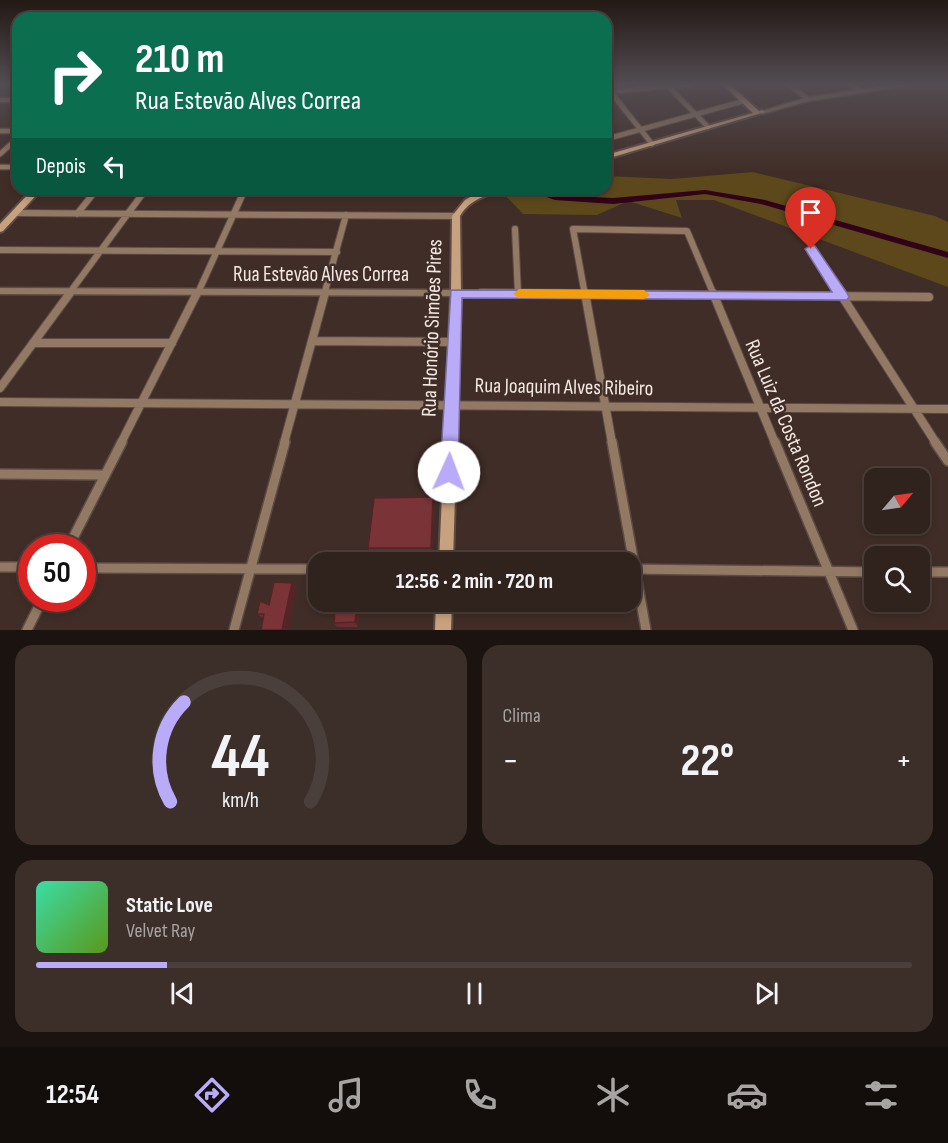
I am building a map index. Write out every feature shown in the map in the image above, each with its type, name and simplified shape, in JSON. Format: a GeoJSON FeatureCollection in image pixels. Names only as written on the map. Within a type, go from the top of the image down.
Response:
{"type":"FeatureCollection","features":[{"type":"Feature","properties":{"kind":"main road"},"geometry":{"type":"LineString","coordinates":[[612,155],[755,113]]}},
{"type":"Feature","properties":{"kind":"main road"},"geometry":{"type":"LineString","coordinates":[[0,229],[32,195]]}},
{"type":"Feature","properties":{"kind":"main road","name":"Rua Honório Simões Pires"},"geometry":{"type":"LineString","coordinates":[[446,552],[456,293],[456,216],[462,205],[475,195]]}},
{"type":"Feature","properties":{"kind":"main road"},"geometry":{"type":"LineString","coordinates":[[0,213],[15,213]]}},
{"type":"Feature","properties":{"kind":"main road"},"geometry":{"type":"LineString","coordinates":[[443,630],[444,612]]}},
{"type":"Feature","properties":{"kind":"street"},"geometry":{"type":"LineString","coordinates":[[628,113],[652,144]]}},
{"type":"Feature","properties":{"kind":"street"},"geometry":{"type":"LineString","coordinates":[[612,137],[696,114],[708,128]]}},
{"type":"Feature","properties":{"kind":"street"},"geometry":{"type":"LineString","coordinates":[[0,154],[12,143]]}},
{"type":"Feature","properties":{"kind":"street"},"geometry":{"type":"LineString","coordinates":[[77,214],[92,195]]}},
{"type":"Feature","properties":{"kind":"street"},"geometry":{"type":"LineString","coordinates":[[0,388],[142,195]]}},
{"type":"Feature","properties":{"kind":"street"},"geometry":{"type":"LineString","coordinates":[[75,534],[198,292],[242,195]]}},
{"type":"Feature","properties":{"kind":"street"},"geometry":{"type":"LineString","coordinates":[[15,213],[456,216]]}},
{"type":"Feature","properties":{"kind":"street"},"geometry":{"type":"LineString","coordinates":[[234,630],[346,215]]}},
{"type":"Feature","properties":{"kind":"street"},"geometry":{"type":"LineString","coordinates":[[515,229],[518,294]]}},
{"type":"Feature","properties":{"kind":"street","name":"Rua Luiz da Costa Rondon"},"geometry":{"type":"LineString","coordinates":[[585,294],[573,229],[687,231],[853,630]]}},
{"type":"Feature","properties":{"kind":"street"},"geometry":{"type":"LineString","coordinates":[[811,249],[948,461]]}},
{"type":"Feature","properties":{"kind":"street"},"geometry":{"type":"LineString","coordinates":[[0,250],[337,252]]}},
{"type":"Feature","properties":{"kind":"street","name":"Rua Estevão Alves Correa"},"geometry":{"type":"LineString","coordinates":[[0,291],[929,297]]}},
{"type":"Feature","properties":{"kind":"street"},"geometry":{"type":"LineString","coordinates":[[585,294],[630,552]]}},
{"type":"Feature","properties":{"kind":"street"},"geometry":{"type":"LineString","coordinates":[[312,341],[454,342]]}},
{"type":"Feature","properties":{"kind":"street"},"geometry":{"type":"LineString","coordinates":[[33,343],[172,343]]}},
{"type":"Feature","properties":{"kind":"street","name":"Rua Joaquim Alves Ribeiro"},"geometry":{"type":"LineString","coordinates":[[0,402],[296,402],[948,409]]}},
{"type":"Feature","properties":{"kind":"street"},"geometry":{"type":"LineString","coordinates":[[0,474],[105,476]]}},
{"type":"Feature","properties":{"kind":"street"},"geometry":{"type":"LineString","coordinates":[[0,567],[18,567]]}},
{"type":"Feature","properties":{"kind":"street"},"geometry":{"type":"LineString","coordinates":[[96,568],[308,569]]}},
{"type":"Feature","properties":{"kind":"street"},"geometry":{"type":"LineString","coordinates":[[641,569],[864,572]]}},
{"type":"Feature","properties":{"kind":"street"},"geometry":{"type":"LineString","coordinates":[[930,572],[948,572]]}},
{"type":"Feature","properties":{"kind":"street"},"geometry":{"type":"LineString","coordinates":[[641,607],[646,630]]}},
{"type":"Feature","properties":{"kind":"street"},"geometry":{"type":"LineString","coordinates":[[27,630],[36,612]]}},
{"type":"Feature","properties":{"kind":"shaded area"},"geometry":{"type":"Polygon","coordinates":[[[753,172],[935,216],[948,222],[948,287],[714,200],[676,200],[682,218],[628,201],[597,215],[523,214],[505,195],[612,195],[612,176],[672,179],[753,172]]]}},
{"type":"Feature","properties":{"kind":"building"},"geometry":{"type":"Polygon","coordinates":[[[433,497],[431,548],[368,548],[374,498],[433,497]]]}},
{"type":"Feature","properties":{"kind":"building"},"geometry":{"type":"Polygon","coordinates":[[[274,582],[292,583],[282,630],[261,630],[264,614],[257,614],[260,601],[269,605],[274,582]]]}},
{"type":"Feature","properties":{"kind":"building"},"geometry":{"type":"Polygon","coordinates":[[[335,612],[356,612],[355,622],[334,623],[335,612]]]}},
{"type":"Feature","properties":{"kind":"waterway"},"geometry":{"type":"LineString","coordinates":[[548,195],[613,201],[705,192],[762,202],[948,255]]}},
{"type":"Feature","properties":{"kind":"slow traffic"},"geometry":{"type":"LineString","coordinates":[[519,294],[644,295]]}},
{"type":"Feature","properties":{"kind":"route"},"geometry":{"type":"LineString","coordinates":[[449,472],[456,293],[842,297],[811,249]]}}]}
